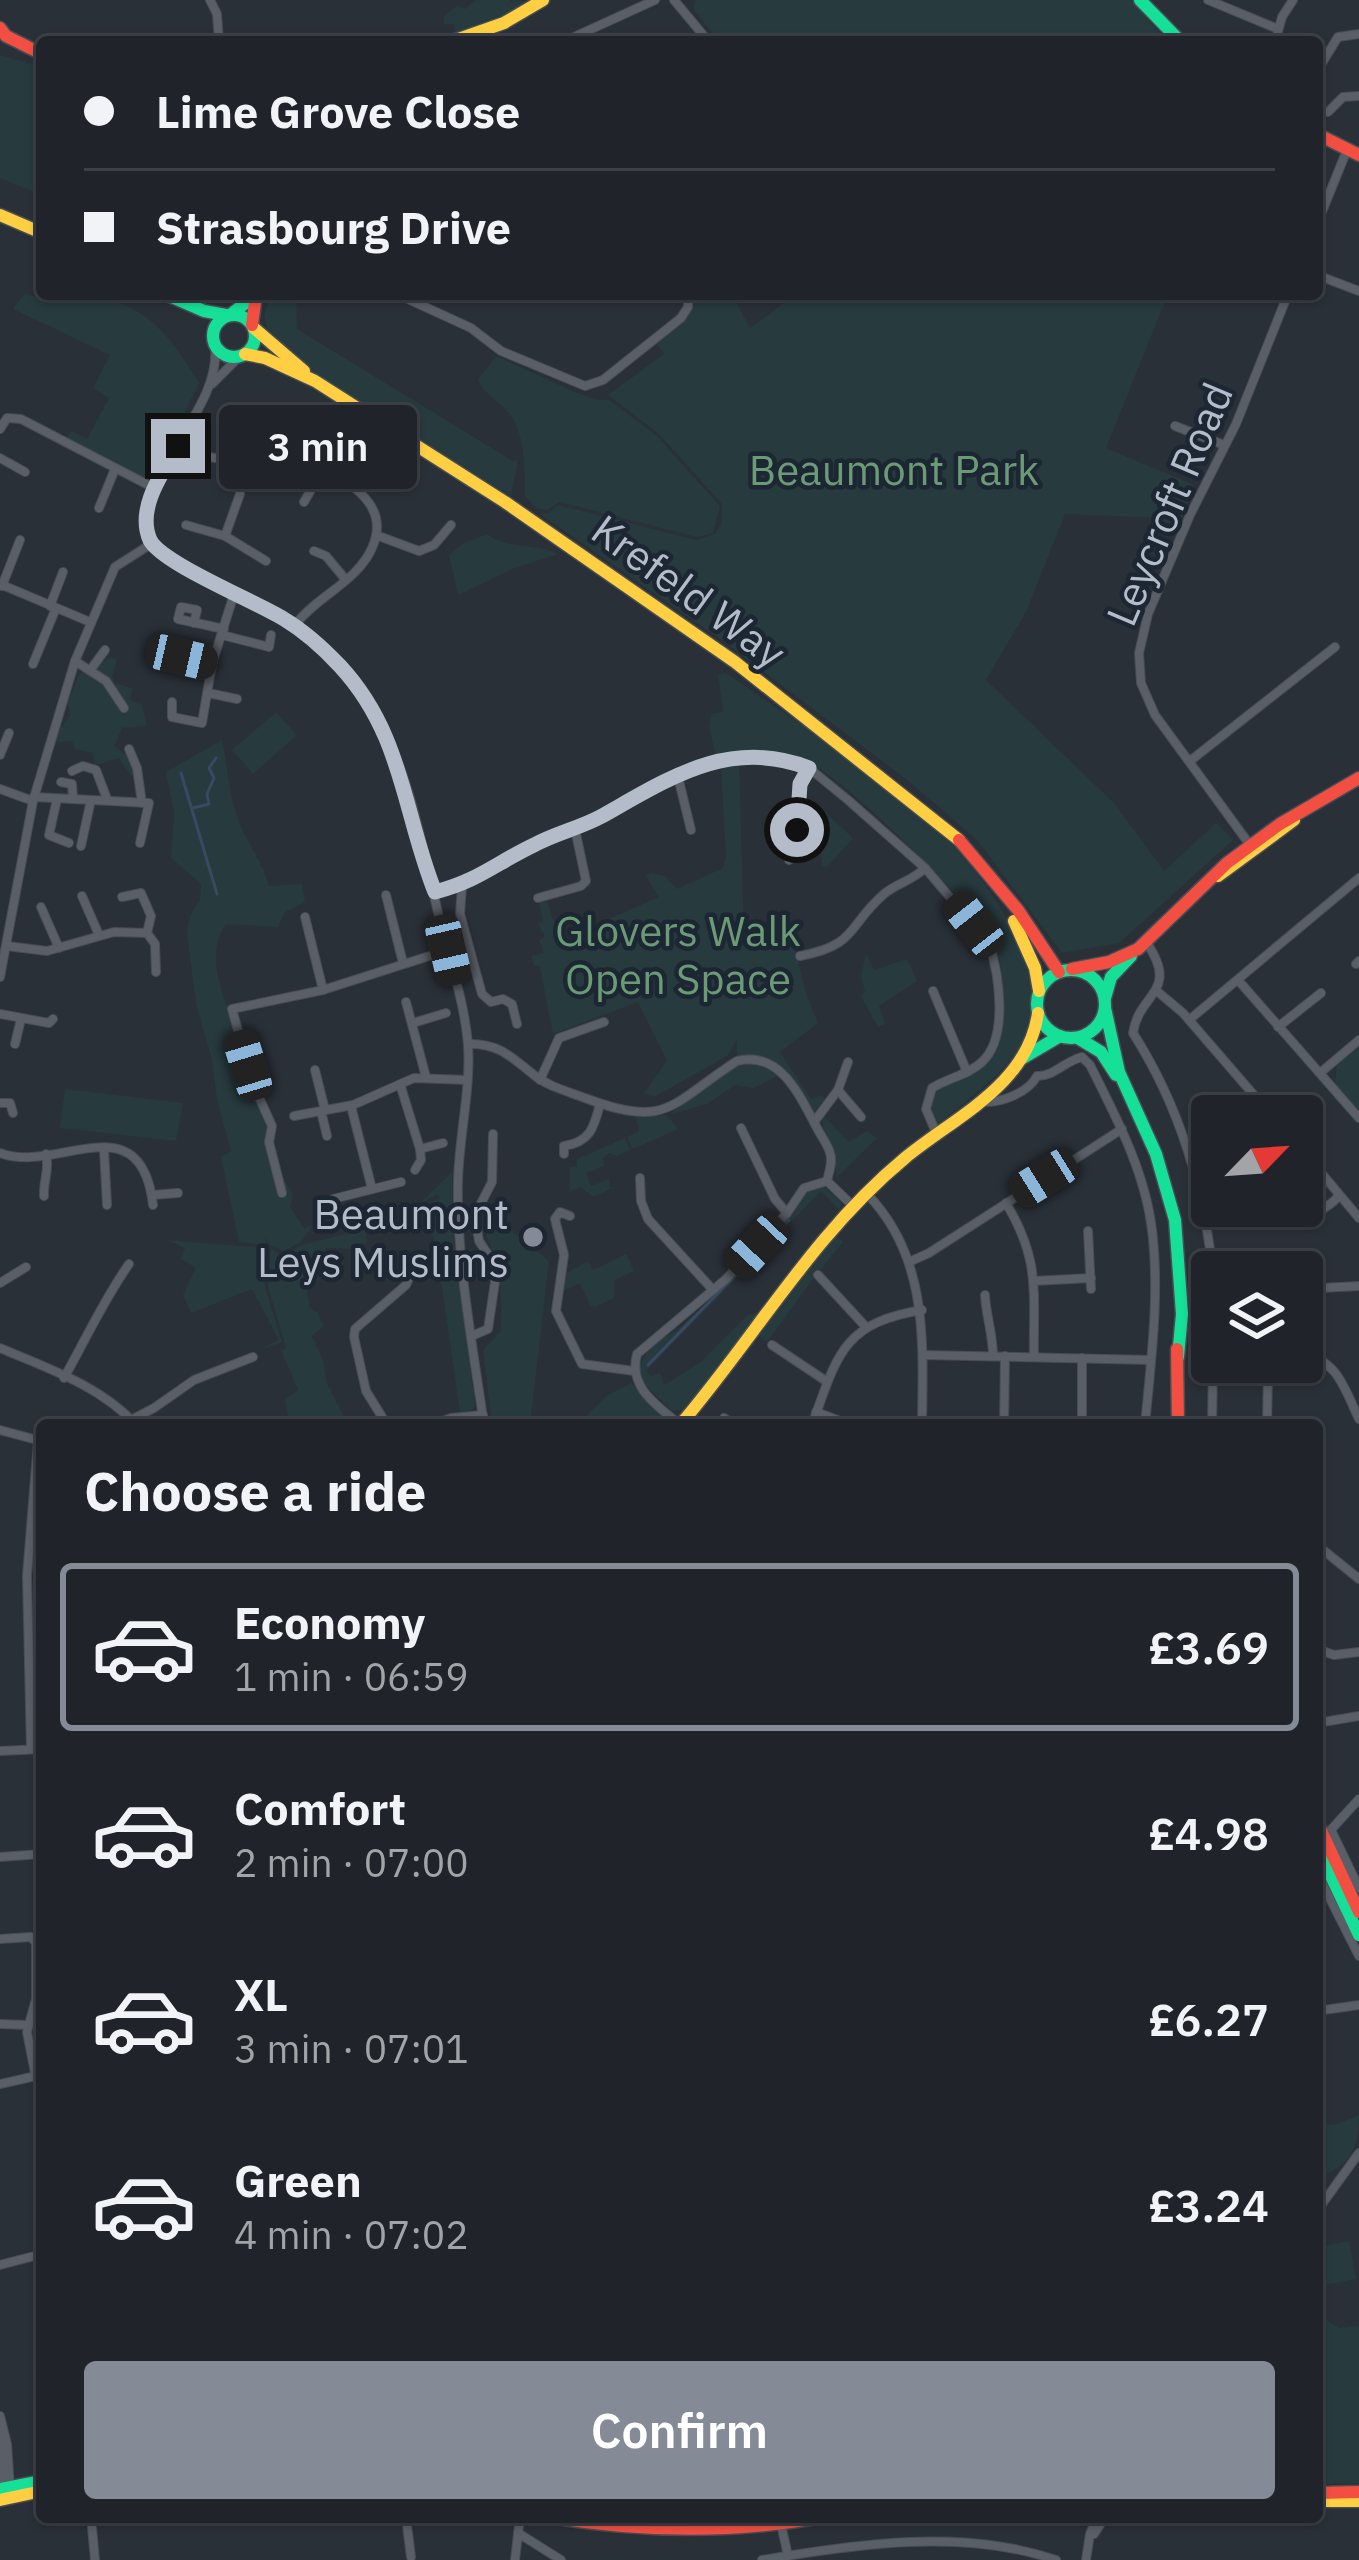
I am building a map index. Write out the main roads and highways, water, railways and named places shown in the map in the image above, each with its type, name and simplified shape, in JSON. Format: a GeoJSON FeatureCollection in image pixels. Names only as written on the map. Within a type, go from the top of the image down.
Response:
{"type":"FeatureCollection","features":[{"type":"Feature","properties":{"kind":"main road"},"geometry":{"type":"LineString","coordinates":[[467,36],[504,23],[543,0]]}},
{"type":"Feature","properties":{"kind":"main road"},"geometry":{"type":"LineString","coordinates":[[1140,0],[1175,36]]}},
{"type":"Feature","properties":{"kind":"main road"},"geometry":{"type":"LineString","coordinates":[[2,34],[36,51]]}},
{"type":"Feature","properties":{"kind":"main road"},"geometry":{"type":"LineString","coordinates":[[1323,137],[1353,152]]}},
{"type":"Feature","properties":{"kind":"main road"},"geometry":{"type":"LineString","coordinates":[[0,214],[36,230]]}},
{"type":"Feature","properties":{"kind":"main road"},"geometry":{"type":"LineString","coordinates":[[173,300],[224,355],[243,355],[255,340],[255,300]]}},
{"type":"Feature","properties":{"kind":"main road"},"geometry":{"type":"LineString","coordinates":[[180,300],[245,317],[253,327]]}},
{"type":"Feature","properties":{"kind":"main road"},"geometry":{"type":"LineString","coordinates":[[214,343],[213,329],[248,300]]}},
{"type":"Feature","properties":{"kind":"main road","name":"Krefeld Way"},"geometry":{"type":"LineString","coordinates":[[253,327],[315,381]]}},
{"type":"Feature","properties":{"kind":"main road","name":"Krefeld Way"},"geometry":{"type":"LineString","coordinates":[[243,355],[265,358],[315,381],[508,504],[735,662],[951,831],[1065,970]]}},
{"type":"Feature","properties":{"kind":"main road"},"geometry":{"type":"LineString","coordinates":[[1078,1037],[1097,1026],[1111,977],[1212,879],[1359,778]]}},
{"type":"Feature","properties":{"kind":"main road","name":"Krefeld Way"},"geometry":{"type":"LineString","coordinates":[[998,888],[1028,949],[1039,992]]}},
{"type":"Feature","properties":{"kind":"main road"},"geometry":{"type":"LineString","coordinates":[[685,1419],[716,1384],[798,1268],[854,1207],[981,1102],[1020,1060],[1035,1032],[1039,992],[1046,980],[1065,970],[1118,959],[1142,946]]}},
{"type":"Feature","properties":{"kind":"main road"},"geometry":{"type":"LineString","coordinates":[[1065,970],[1096,980],[1125,1087]]}},
{"type":"Feature","properties":{"kind":"main road"},"geometry":{"type":"LineString","coordinates":[[1038,1013],[1044,1025],[1060,1036],[1078,1037],[1100,1052],[1125,1087],[1156,1154],[1178,1243],[1182,1326],[1178,1419]]}},
{"type":"Feature","properties":{"kind":"main road"},"geometry":{"type":"LineString","coordinates":[[1020,1060],[1060,1036]]}},
{"type":"Feature","properties":{"kind":"main road"},"geometry":{"type":"LineString","coordinates":[[1323,1841],[1359,1912]]}},
{"type":"Feature","properties":{"kind":"main road"},"geometry":{"type":"LineString","coordinates":[[1323,1842],[1359,1935]]}},
{"type":"Feature","properties":{"kind":"main road"},"geometry":{"type":"LineString","coordinates":[[6,2492],[36,2483]]}},
{"type":"Feature","properties":{"kind":"main road"},"geometry":{"type":"LineString","coordinates":[[6,2492],[36,2491]]}},
{"type":"Feature","properties":{"kind":"main road"},"geometry":{"type":"LineString","coordinates":[[1323,2496],[1359,2492]]}},
{"type":"Feature","properties":{"kind":"main road"},"geometry":{"type":"LineString","coordinates":[[1323,2498],[1359,2501]]}},
{"type":"Feature","properties":{"kind":"main road"},"geometry":{"type":"LineString","coordinates":[[588,2523],[620,2528],[702,2523]]}},
{"type":"Feature","properties":{"kind":"waterway"},"geometry":{"type":"LineString","coordinates":[[193,808],[209,804],[207,794],[214,778],[209,768],[216,758]]}},
{"type":"Feature","properties":{"kind":"waterway"},"geometry":{"type":"LineString","coordinates":[[181,773],[217,894]]}},
{"type":"Feature","properties":{"kind":"waterway"},"geometry":{"type":"LineString","coordinates":[[648,1365],[789,1220]]}},
{"type":"Feature","properties":{"kind":"place","name":"Beaumont Leys Muslims"},"geometry":{"type":"Point","coordinates":[533,1237]}},
{"type":"Feature","properties":{"kind":"park label","name":"Beaumont Park"},"geometry":{"type":"Point","coordinates":[894,469]}},
{"type":"Feature","properties":{"kind":"park label","name":"Glovers Walk Open Space"},"geometry":{"type":"Point","coordinates":[678,954]}}]}
